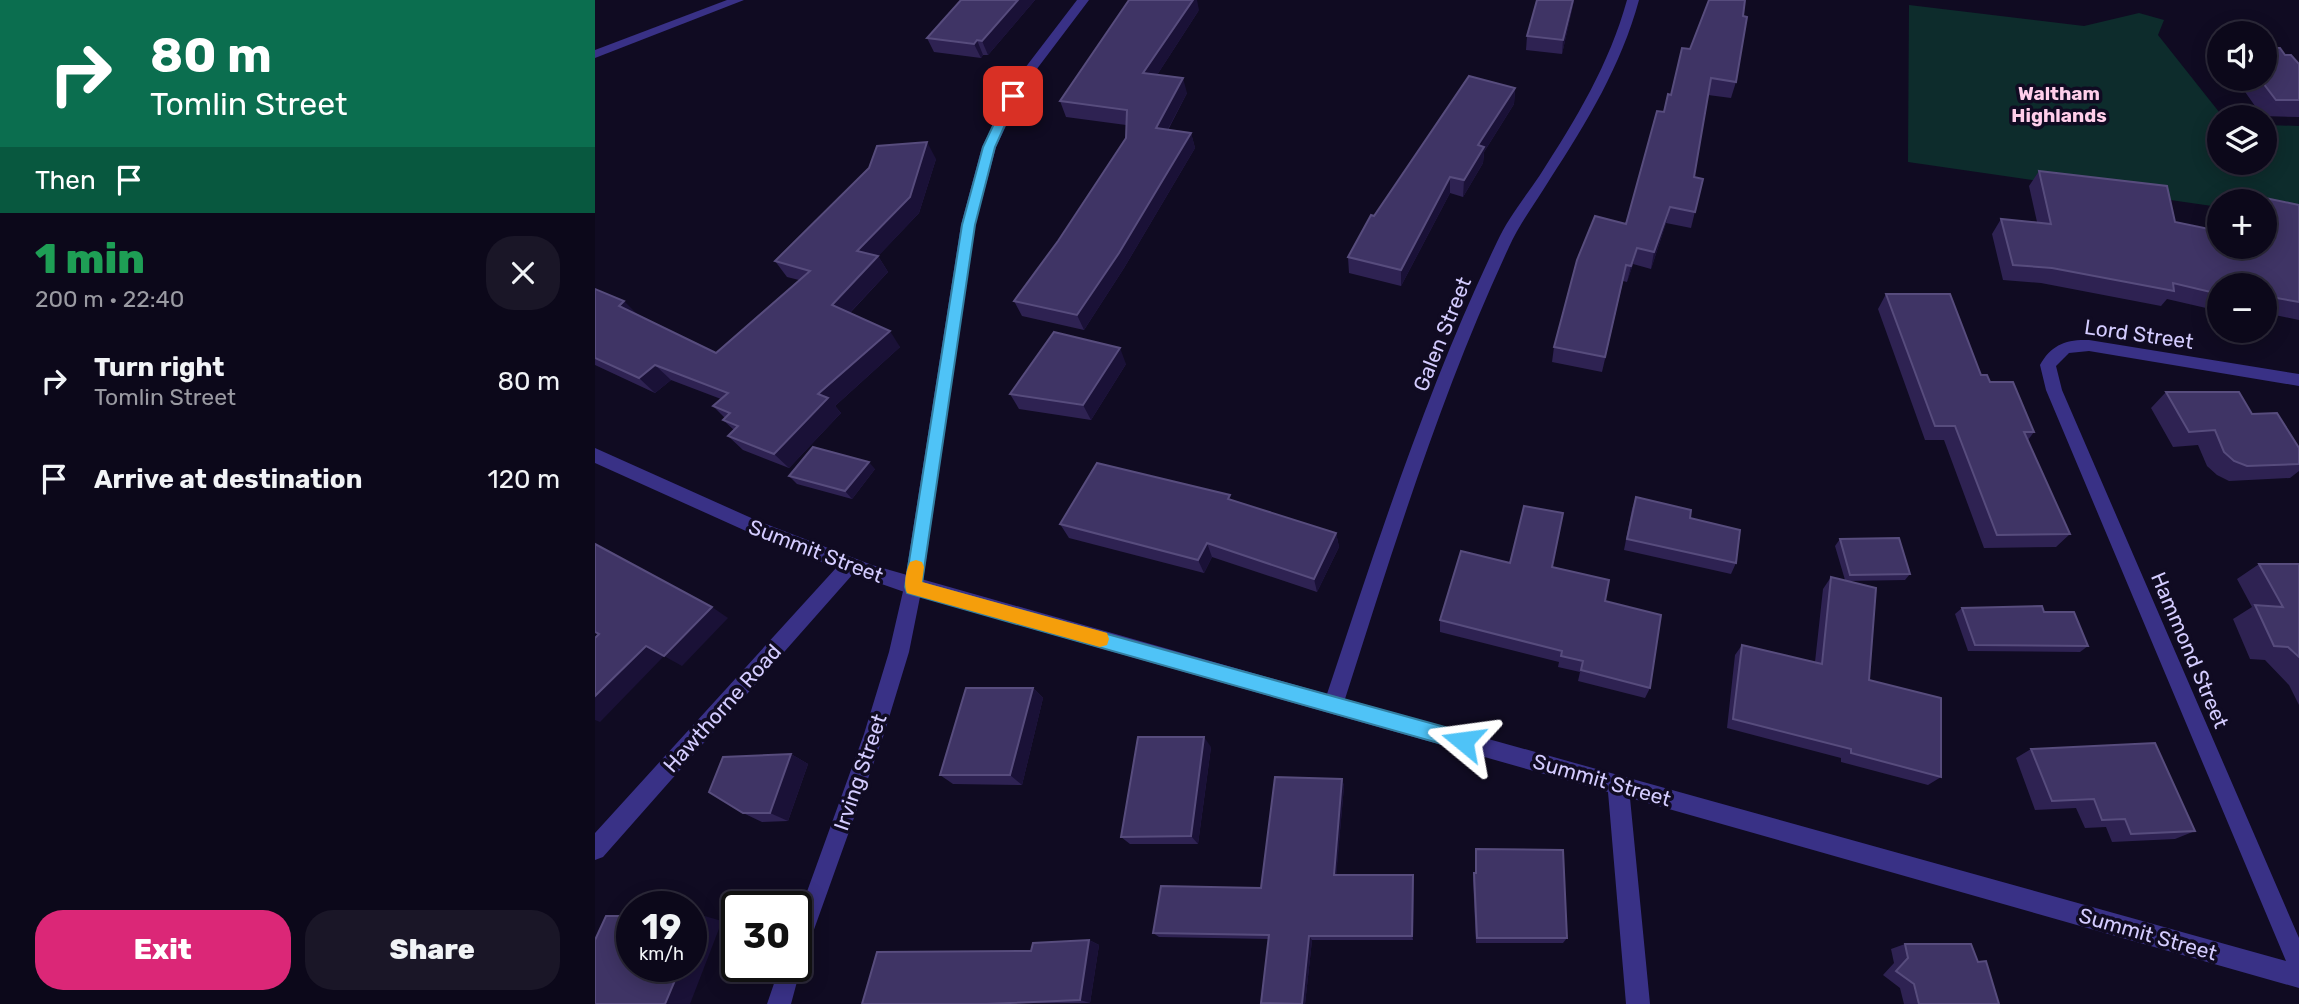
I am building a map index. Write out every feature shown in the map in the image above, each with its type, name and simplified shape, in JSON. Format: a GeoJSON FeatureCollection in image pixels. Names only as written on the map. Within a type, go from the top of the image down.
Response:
{"type":"FeatureCollection","features":[{"type":"Feature","properties":{"kind":"street"},"geometry":{"type":"LineString","coordinates":[[595,54],[738,0]]}},
{"type":"Feature","properties":{"kind":"street","name":"Irving Street"},"geometry":{"type":"LineString","coordinates":[[812,909],[874,734],[898,652],[913,587],[957,293],[977,186],[989,147],[1021,81],[1083,0]]}},
{"type":"Feature","properties":{"kind":"street","name":"Galen Street"},"geometry":{"type":"LineString","coordinates":[[1333,705],[1406,484],[1457,348],[1507,236],[1595,99],[1623,36],[1633,0]]}},
{"type":"Feature","properties":{"kind":"street","name":"Lord Street"},"geometry":{"type":"LineString","coordinates":[[2057,351],[2074,345],[2097,346],[2299,380]]}},
{"type":"Feature","properties":{"kind":"street","name":"Hammond Street"},"geometry":{"type":"LineString","coordinates":[[2057,351],[2048,365],[2055,390],[2299,965]]}},
{"type":"Feature","properties":{"kind":"street","name":"Summit Street"},"geometry":{"type":"LineString","coordinates":[[595,455],[784,541],[848,567],[913,587],[2299,976]]}},
{"type":"Feature","properties":{"kind":"street","name":"Hawthorne Road"},"geometry":{"type":"LineString","coordinates":[[595,849],[848,567]]}},
{"type":"Feature","properties":{"kind":"street"},"geometry":{"type":"LineString","coordinates":[[1618,785],[1638,1004]]}},
{"type":"Feature","properties":{"kind":"street"},"geometry":{"type":"LineString","coordinates":[[779,1004],[787,982]]}},
{"type":"Feature","properties":{"kind":"green space"},"geometry":{"type":"Polygon","coordinates":[[[1909,5],[2084,26],[2139,13],[2164,20],[2158,35],[2213,105],[2207,105],[2207,175],[2277,175],[2277,125],[2299,126],[2299,218],[2277,207],[2277,189],[2207,189],[2207,205],[1908,162],[1909,5]]]}},
{"type":"Feature","properties":{"kind":"building"},"geometry":{"type":"Polygon","coordinates":[[[961,0],[1018,0],[982,41],[977,40],[974,44],[927,38],[961,0]]]}},
{"type":"Feature","properties":{"kind":"building"},"geometry":{"type":"Polygon","coordinates":[[[1129,0],[1193,0],[1143,73],[1183,78],[1156,128],[1191,133],[1119,253],[1077,315],[1014,301],[1058,241],[1126,138],[1127,110],[1060,101],[1129,0]]]}},
{"type":"Feature","properties":{"kind":"building"},"geometry":{"type":"Polygon","coordinates":[[[1537,0],[1573,0],[1563,40],[1527,36],[1537,0]]]}},
{"type":"Feature","properties":{"kind":"building"},"geometry":{"type":"Polygon","coordinates":[[[1709,0],[1745,0],[1743,16],[1747,17],[1736,82],[1711,78],[1694,177],[1703,179],[1695,212],[1670,207],[1654,252],[1637,248],[1631,266],[1626,265],[1605,357],[1554,347],[1577,260],[1595,216],[1626,224],[1657,111],[1664,112],[1668,94],[1671,95],[1682,48],[1690,49],[1709,0]]]}},
{"type":"Feature","properties":{"kind":"building"},"geometry":{"type":"Polygon","coordinates":[[[2277,48],[2280,48],[2285,55],[2291,55],[2299,64],[2299,100],[2276,100],[2269,91],[2277,91],[2277,48]]]}},
{"type":"Feature","properties":{"kind":"building"},"geometry":{"type":"Polygon","coordinates":[[[1469,76],[1515,88],[1478,145],[1484,147],[1464,180],[1450,177],[1401,270],[1348,257],[1371,215],[1374,216],[1469,76]]]}},
{"type":"Feature","properties":{"kind":"building"},"geometry":{"type":"Polygon","coordinates":[[[927,142],[910,197],[857,251],[878,256],[832,305],[890,331],[818,394],[828,398],[774,454],[728,436],[738,426],[723,420],[730,413],[713,406],[728,393],[655,365],[639,378],[595,358],[595,289],[624,301],[619,306],[716,353],[810,271],[775,261],[869,168],[877,146],[927,142]]]}},
{"type":"Feature","properties":{"kind":"building"},"geometry":{"type":"Polygon","coordinates":[[[2039,171],[2167,186],[2175,222],[2207,229],[2207,259],[2277,259],[2277,200],[2299,205],[2299,302],[2277,298],[2277,273],[2207,273],[2207,291],[2173,283],[2174,291],[2052,268],[2013,265],[2001,219],[2051,224],[2039,171]]]}},
{"type":"Feature","properties":{"kind":"building"},"geometry":{"type":"Polygon","coordinates":[[[1886,294],[1950,294],[1981,375],[1987,375],[1990,382],[2013,382],[2034,432],[2024,432],[2070,534],[1997,535],[1955,426],[1935,426],[1886,294]]]}},
{"type":"Feature","properties":{"kind":"building"},"geometry":{"type":"Polygon","coordinates":[[[1054,332],[1120,348],[1083,405],[1010,394],[1054,332]]]}},
{"type":"Feature","properties":{"kind":"building"},"geometry":{"type":"Polygon","coordinates":[[[2166,392],[2239,392],[2252,414],[2277,413],[2299,448],[2299,464],[2247,466],[2234,461],[2224,452],[2215,430],[2189,432],[2166,392]]]}},
{"type":"Feature","properties":{"kind":"building"},"geometry":{"type":"Polygon","coordinates":[[[813,447],[869,462],[845,491],[789,476],[813,447]]]}},
{"type":"Feature","properties":{"kind":"building"},"geometry":{"type":"Polygon","coordinates":[[[1097,463],[1230,495],[1228,499],[1336,533],[1314,579],[1207,543],[1198,560],[1060,524],[1097,463]]]}},
{"type":"Feature","properties":{"kind":"building"},"geometry":{"type":"Polygon","coordinates":[[[1636,497],[1691,510],[1690,518],[1740,530],[1736,563],[1627,539],[1636,497]]]}},
{"type":"Feature","properties":{"kind":"building"},"geometry":{"type":"Polygon","coordinates":[[[1524,506],[1563,513],[1552,567],[1609,580],[1605,601],[1661,615],[1650,688],[1581,670],[1583,661],[1561,656],[1562,651],[1440,620],[1461,551],[1510,563],[1524,506]]]}},
{"type":"Feature","properties":{"kind":"building"},"geometry":{"type":"Polygon","coordinates":[[[1899,538],[1910,574],[1850,575],[1840,539],[1899,538]]]}},
{"type":"Feature","properties":{"kind":"building"},"geometry":{"type":"Polygon","coordinates":[[[595,544],[712,607],[664,656],[646,646],[595,696],[595,638],[599,634],[595,632],[595,544]]]}},
{"type":"Feature","properties":{"kind":"building"},"geometry":{"type":"Polygon","coordinates":[[[2259,564],[2299,564],[2299,657],[2288,647],[2274,646],[2255,605],[2283,607],[2259,564]]]}},
{"type":"Feature","properties":{"kind":"building"},"geometry":{"type":"Polygon","coordinates":[[[1831,577],[1876,588],[1869,680],[1941,698],[1941,777],[1851,753],[1851,749],[1733,719],[1742,645],[1822,664],[1831,577]]]}},
{"type":"Feature","properties":{"kind":"building"},"geometry":{"type":"Polygon","coordinates":[[[2042,606],[2044,612],[2074,612],[2088,646],[1975,645],[1962,608],[2042,606]]]}},
{"type":"Feature","properties":{"kind":"building"},"geometry":{"type":"Polygon","coordinates":[[[966,688],[1033,688],[1010,775],[940,775],[966,688]]]}},
{"type":"Feature","properties":{"kind":"building"},"geometry":{"type":"Polygon","coordinates":[[[1138,737],[1204,737],[1191,836],[1121,837],[1138,737]]]}},
{"type":"Feature","properties":{"kind":"building"},"geometry":{"type":"Polygon","coordinates":[[[2155,743],[2195,831],[2131,834],[2125,819],[2102,820],[2094,799],[2052,801],[2031,749],[2155,743]]]}},
{"type":"Feature","properties":{"kind":"building"},"geometry":{"type":"Polygon","coordinates":[[[791,754],[770,813],[743,813],[709,792],[723,757],[791,754]]]}},
{"type":"Feature","properties":{"kind":"building"},"geometry":{"type":"Polygon","coordinates":[[[1275,777],[1342,779],[1334,875],[1413,875],[1412,936],[1309,936],[1302,1004],[1261,1003],[1269,935],[1153,933],[1161,886],[1261,888],[1275,777]]]}},
{"type":"Feature","properties":{"kind":"building"},"geometry":{"type":"Polygon","coordinates":[[[1476,849],[1563,850],[1567,938],[1477,938],[1474,873],[1476,849]]]}},
{"type":"Feature","properties":{"kind":"building"},"geometry":{"type":"Polygon","coordinates":[[[606,916],[616,916],[616,982],[674,982],[665,1004],[595,1004],[595,940],[606,916]]]}},
{"type":"Feature","properties":{"kind":"building"},"geometry":{"type":"Polygon","coordinates":[[[1089,940],[1080,1000],[986,1004],[862,1004],[877,952],[1031,951],[1033,943],[1089,940]]]}},
{"type":"Feature","properties":{"kind":"building"},"geometry":{"type":"Polygon","coordinates":[[[1905,944],[1971,944],[1978,962],[1986,961],[1999,1004],[1919,1004],[1914,984],[1896,971],[1908,958],[1905,944]]]}},
{"type":"Feature","properties":{"kind":"slow traffic"},"geometry":{"type":"LineString","coordinates":[[916,567],[913,587],[1100,639]]}},
{"type":"Feature","properties":{"kind":"district","name":"Waltham Highlands"},"geometry":{"type":"Point","coordinates":[2059,104]}},
{"type":"Feature","properties":{"kind":"route"},"geometry":{"type":"LineString","coordinates":[[1013,96],[989,147],[968,225],[913,587],[1463,741]]}}]}
